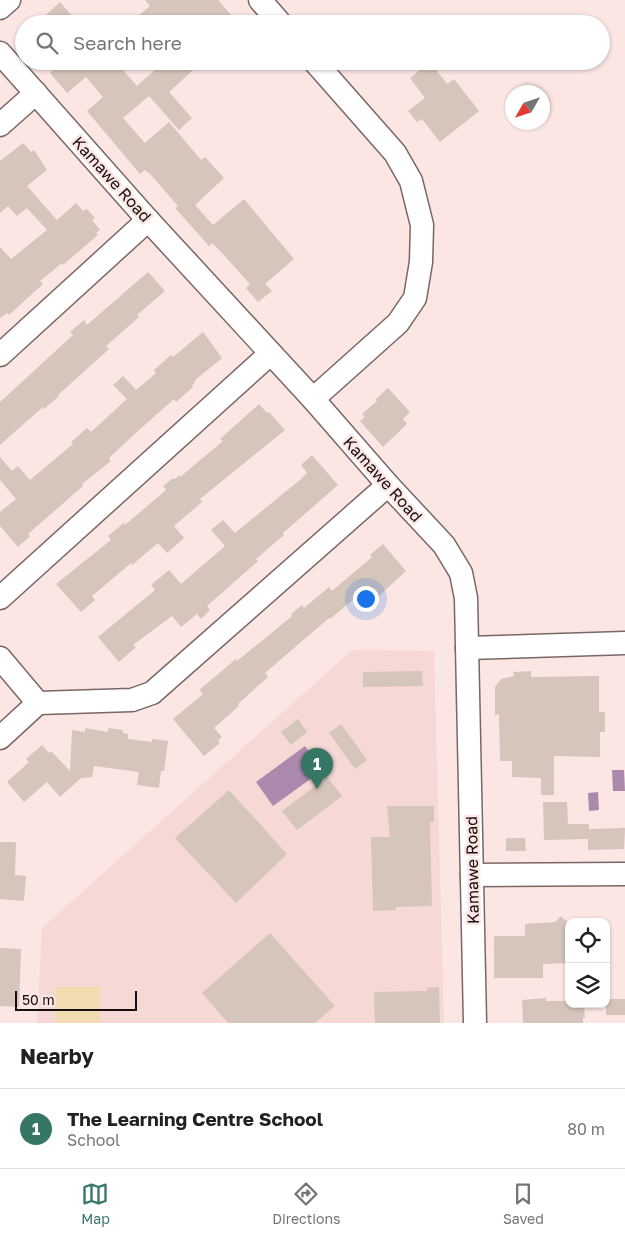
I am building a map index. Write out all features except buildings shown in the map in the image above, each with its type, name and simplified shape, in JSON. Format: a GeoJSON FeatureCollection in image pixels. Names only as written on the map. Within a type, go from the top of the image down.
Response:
{"type":"FeatureCollection","features":[{"type":"Feature","properties":{"kind":"street"},"geometry":{"type":"LineString","coordinates":[[0,8],[9,0]]}},
{"type":"Feature","properties":{"kind":"street"},"geometry":{"type":"LineString","coordinates":[[260,0],[273,15]]}},
{"type":"Feature","properties":{"kind":"street","name":"Kamawe Road"},"geometry":{"type":"LineString","coordinates":[[0,53],[15,70]]}},
{"type":"Feature","properties":{"kind":"street","name":"Kamawe Road"},"geometry":{"type":"LineString","coordinates":[[15,70],[148,220],[444,545],[461,573],[466,598],[474,1023]]}},
{"type":"Feature","properties":{"kind":"street"},"geometry":{"type":"LineString","coordinates":[[313,399],[398,323],[416,298],[421,262],[422,225],[411,181],[395,152],[322,70]]}},
{"type":"Feature","properties":{"kind":"street"},"geometry":{"type":"LineString","coordinates":[[0,125],[36,93]]}},
{"type":"Feature","properties":{"kind":"street"},"geometry":{"type":"LineString","coordinates":[[0,355],[148,220]]}},
{"type":"Feature","properties":{"kind":"street"},"geometry":{"type":"LineString","coordinates":[[0,598],[270,354]]}},
{"type":"Feature","properties":{"kind":"street"},"geometry":{"type":"LineString","coordinates":[[0,738],[38,703],[132,700],[152,693],[388,485]]}},
{"type":"Feature","properties":{"kind":"street"},"geometry":{"type":"LineString","coordinates":[[467,648],[625,642]]}},
{"type":"Feature","properties":{"kind":"street"},"geometry":{"type":"LineString","coordinates":[[0,658],[38,703]]}},
{"type":"Feature","properties":{"kind":"street"},"geometry":{"type":"LineString","coordinates":[[472,875],[625,874]]}},
{"type":"Feature","properties":{"kind":"shaded area"},"geometry":{"type":"Polygon","coordinates":[[[352,650],[434,651],[444,1023],[37,1023],[42,928],[352,650]]]}},
{"type":"Feature","properties":{"kind":"shaded area"},"geometry":{"type":"Polygon","coordinates":[[[305,746],[323,770],[273,806],[256,782],[305,746]]]}},
{"type":"Feature","properties":{"kind":"shaded area"},"geometry":{"type":"Polygon","coordinates":[[[612,770],[624,770],[625,791],[613,791],[612,770]]]}},
{"type":"Feature","properties":{"kind":"shaded area"},"geometry":{"type":"Polygon","coordinates":[[[598,792],[599,810],[589,811],[588,793],[598,792]]]}},
{"type":"Feature","properties":{"kind":"shaded area"},"geometry":{"type":"Polygon","coordinates":[[[56,987],[100,987],[100,1023],[56,1023],[56,987]]]}},
{"type":"Feature","properties":{"kind":"place","name":"The Learning Centre School"},"geometry":{"type":"Point","coordinates":[317,789]}}]}
